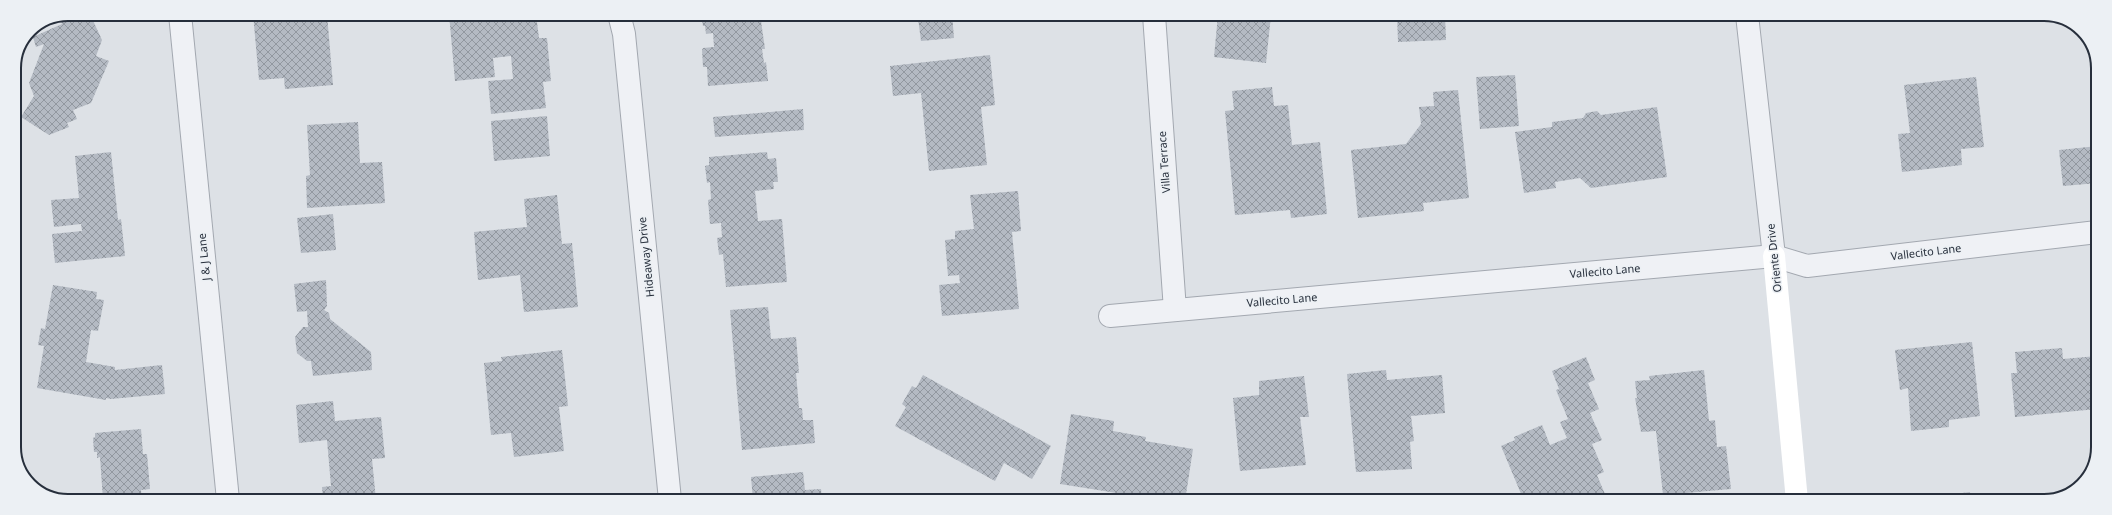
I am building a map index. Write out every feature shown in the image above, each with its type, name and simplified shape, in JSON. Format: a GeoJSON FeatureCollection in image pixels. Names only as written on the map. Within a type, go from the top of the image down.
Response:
{"type":"FeatureCollection","features":[{"type":"Feature","properties":{"kind":"street","name":"J & J Lane"},"geometry":{"type":"LineString","coordinates":[[181,21],[227,494]]}},
{"type":"Feature","properties":{"kind":"street","name":"Hideaway Drive"},"geometry":{"type":"LineString","coordinates":[[621,21],[624,34],[669,494]]}},
{"type":"Feature","properties":{"kind":"street","name":"Villa Terrace"},"geometry":{"type":"LineString","coordinates":[[1154,21],[1175,310]]}},
{"type":"Feature","properties":{"kind":"street","name":"Oriente Drive"},"geometry":{"type":"LineString","coordinates":[[1748,21],[1774,256],[1795,494]]}},
{"type":"Feature","properties":{"kind":"street","name":"Vallecito Lane"},"geometry":{"type":"LineString","coordinates":[[1110,316],[1774,256],[1807,266],[2091,233]]}},
{"type":"Feature","properties":{"kind":"building"},"geometry":{"type":"Polygon","coordinates":[[[93,21],[102,40],[96,56],[109,61],[91,103],[73,110],[77,119],[67,123],[69,127],[49,135],[21,117],[34,96],[29,83],[44,44],[36,47],[33,37],[62,24],[61,22],[93,21]]]}},
{"type":"Feature","properties":{"kind":"building"},"geometry":{"type":"Polygon","coordinates":[[[254,21],[328,21],[333,85],[285,89],[284,78],[259,80],[254,21]]]}},
{"type":"Feature","properties":{"kind":"building"},"geometry":{"type":"Polygon","coordinates":[[[450,21],[537,21],[539,38],[547,38],[551,81],[543,82],[546,108],[491,114],[488,81],[513,79],[511,56],[493,58],[495,77],[455,81],[450,21]]]}},
{"type":"Feature","properties":{"kind":"building"},"geometry":{"type":"Polygon","coordinates":[[[702,21],[761,21],[765,49],[762,49],[764,63],[766,62],[768,81],[708,86],[707,67],[703,67],[702,50],[703,48],[714,47],[713,33],[706,34],[705,26],[703,26],[702,21]]]}},
{"type":"Feature","properties":{"kind":"building"},"geometry":{"type":"Polygon","coordinates":[[[918,21],[953,21],[954,38],[921,41],[918,21]]]}},
{"type":"Feature","properties":{"kind":"building"},"geometry":{"type":"Polygon","coordinates":[[[1217,21],[1270,21],[1266,63],[1214,57],[1217,21]]]}},
{"type":"Feature","properties":{"kind":"building"},"geometry":{"type":"Polygon","coordinates":[[[1397,21],[1445,21],[1446,40],[1398,42],[1397,21]]]}},
{"type":"Feature","properties":{"kind":"building"},"geometry":{"type":"Polygon","coordinates":[[[990,55],[995,105],[981,107],[987,165],[929,171],[921,93],[893,96],[890,66],[990,55]]]}},
{"type":"Feature","properties":{"kind":"building"},"geometry":{"type":"Polygon","coordinates":[[[1515,75],[1519,126],[1480,129],[1476,77],[1515,75]]]}},
{"type":"Feature","properties":{"kind":"building"},"geometry":{"type":"Polygon","coordinates":[[[1976,77],[1984,147],[1961,149],[1962,165],[1902,172],[1898,134],[1910,133],[1904,85],[1976,77]]]}},
{"type":"Feature","properties":{"kind":"building"},"geometry":{"type":"Polygon","coordinates":[[[1272,87],[1274,106],[1288,105],[1292,145],[1320,142],[1327,214],[1291,218],[1290,210],[1235,215],[1225,111],[1234,110],[1232,91],[1272,87]]]}},
{"type":"Feature","properties":{"kind":"building"},"geometry":{"type":"Polygon","coordinates":[[[1458,90],[1469,198],[1423,203],[1424,211],[1358,218],[1351,150],[1406,144],[1421,124],[1419,107],[1434,106],[1433,92],[1458,90]]]}},
{"type":"Feature","properties":{"kind":"building"},"geometry":{"type":"Polygon","coordinates":[[[1657,107],[1667,177],[1591,188],[1580,178],[1555,182],[1556,188],[1524,193],[1515,132],[1552,127],[1552,122],[1583,118],[1586,113],[1597,111],[1601,115],[1657,107]]]}},
{"type":"Feature","properties":{"kind":"building"},"geometry":{"type":"Polygon","coordinates":[[[803,109],[804,130],[715,137],[713,117],[803,109]]]}},
{"type":"Feature","properties":{"kind":"building"},"geometry":{"type":"Polygon","coordinates":[[[547,116],[550,156],[494,161],[491,121],[547,116]]]}},
{"type":"Feature","properties":{"kind":"building"},"geometry":{"type":"Polygon","coordinates":[[[358,122],[360,163],[382,162],[385,203],[307,208],[306,176],[310,175],[307,125],[358,122]]]}},
{"type":"Feature","properties":{"kind":"building"},"geometry":{"type":"Polygon","coordinates":[[[2091,147],[2091,184],[2063,186],[2059,150],[2091,147]]]}},
{"type":"Feature","properties":{"kind":"building"},"geometry":{"type":"Polygon","coordinates":[[[111,152],[118,220],[121,219],[125,256],[55,263],[52,234],[82,231],[81,224],[54,227],[51,200],[79,198],[75,156],[111,152]]]}},
{"type":"Feature","properties":{"kind":"building"},"geometry":{"type":"Polygon","coordinates":[[[767,152],[768,159],[776,158],[778,182],[773,182],[774,189],[755,191],[758,221],[782,219],[787,282],[726,287],[723,254],[719,255],[717,238],[722,237],[721,223],[710,224],[708,200],[711,199],[710,182],[707,183],[705,166],[709,165],[709,157],[767,152]]]}},
{"type":"Feature","properties":{"kind":"building"},"geometry":{"type":"Polygon","coordinates":[[[1018,191],[1021,231],[1012,232],[1019,309],[942,316],[939,285],[960,283],[959,275],[948,276],[945,240],[955,239],[955,231],[974,229],[970,195],[1018,191]]]}},
{"type":"Feature","properties":{"kind":"building"},"geometry":{"type":"Polygon","coordinates":[[[557,195],[562,244],[572,243],[578,307],[524,312],[520,275],[478,280],[474,232],[527,227],[524,199],[557,195]]]}},
{"type":"Feature","properties":{"kind":"building"},"geometry":{"type":"Polygon","coordinates":[[[333,214],[336,250],[301,253],[297,218],[333,214]]]}},
{"type":"Feature","properties":{"kind":"building"},"geometry":{"type":"Polygon","coordinates":[[[326,280],[327,306],[324,310],[329,313],[330,319],[371,352],[372,370],[313,376],[311,361],[307,361],[297,353],[295,337],[303,327],[308,327],[307,311],[297,312],[294,284],[326,280]]]}},
{"type":"Feature","properties":{"kind":"building"},"geometry":{"type":"Polygon","coordinates":[[[53,285],[97,292],[96,299],[104,300],[98,331],[91,330],[86,362],[115,367],[115,370],[162,365],[165,394],[111,399],[106,398],[106,400],[37,388],[44,346],[38,345],[41,328],[45,329],[53,285]]]}},
{"type":"Feature","properties":{"kind":"building"},"geometry":{"type":"Polygon","coordinates":[[[768,307],[771,339],[796,337],[799,373],[796,373],[799,408],[802,408],[803,420],[813,420],[815,443],[742,450],[730,310],[768,307]]]}},
{"type":"Feature","properties":{"kind":"building"},"geometry":{"type":"Polygon","coordinates":[[[1972,342],[1980,416],[1949,420],[1949,427],[1911,431],[1908,388],[1900,390],[1895,350],[1972,342]]]}},
{"type":"Feature","properties":{"kind":"building"},"geometry":{"type":"Polygon","coordinates":[[[2062,348],[2063,359],[2091,357],[2091,410],[2015,417],[2011,373],[2017,373],[2015,352],[2062,348]]]}},
{"type":"Feature","properties":{"kind":"building"},"geometry":{"type":"Polygon","coordinates":[[[562,350],[568,406],[559,407],[564,451],[514,457],[511,433],[491,435],[484,363],[502,361],[501,357],[562,350]]]}},
{"type":"Feature","properties":{"kind":"building"},"geometry":{"type":"Polygon","coordinates":[[[1586,357],[1595,380],[1588,383],[1599,409],[1590,413],[1602,440],[1592,444],[1604,472],[1597,475],[1605,494],[1521,494],[1501,446],[1515,440],[1514,437],[1542,425],[1550,445],[1567,438],[1560,422],[1568,419],[1556,390],[1559,389],[1552,371],[1586,357]]]}},
{"type":"Feature","properties":{"kind":"building"},"geometry":{"type":"Polygon","coordinates":[[[1386,370],[1387,380],[1442,375],[1445,413],[1411,416],[1414,441],[1410,442],[1412,469],[1356,472],[1347,374],[1386,370]]]}},
{"type":"Feature","properties":{"kind":"building"},"geometry":{"type":"Polygon","coordinates":[[[1704,370],[1709,421],[1715,420],[1717,447],[1726,446],[1731,489],[1663,494],[1656,431],[1641,432],[1635,398],[1637,398],[1635,381],[1650,380],[1649,376],[1704,370]]]}},
{"type":"Feature","properties":{"kind":"building"},"geometry":{"type":"Polygon","coordinates":[[[923,375],[1051,446],[1032,479],[1004,463],[995,481],[895,426],[906,407],[902,404],[912,386],[916,388],[923,375]]]}},
{"type":"Feature","properties":{"kind":"building"},"geometry":{"type":"Polygon","coordinates":[[[1304,376],[1309,417],[1300,417],[1306,465],[1240,471],[1233,398],[1259,395],[1259,381],[1304,376]]]}},
{"type":"Feature","properties":{"kind":"building"},"geometry":{"type":"Polygon","coordinates":[[[333,401],[335,421],[381,417],[385,458],[372,459],[375,494],[323,494],[322,487],[331,486],[327,440],[299,443],[296,405],[333,401]]]}},
{"type":"Feature","properties":{"kind":"building"},"geometry":{"type":"Polygon","coordinates":[[[1071,414],[1114,421],[1113,431],[1146,437],[1145,441],[1193,449],[1186,494],[1123,494],[1060,484],[1071,414]]]}},
{"type":"Feature","properties":{"kind":"building"},"geometry":{"type":"Polygon","coordinates":[[[141,429],[143,454],[147,454],[150,489],[141,490],[141,494],[103,494],[100,457],[97,458],[97,452],[94,452],[93,438],[95,437],[95,433],[141,429]]]}},
{"type":"Feature","properties":{"kind":"building"},"geometry":{"type":"Polygon","coordinates":[[[803,472],[805,490],[821,489],[821,494],[752,494],[751,477],[803,472]]]}},
{"type":"Feature","properties":{"kind":"building"},"geometry":{"type":"Polygon","coordinates":[[[1970,492],[1970,494],[1954,494],[1970,492]]]}}]}
